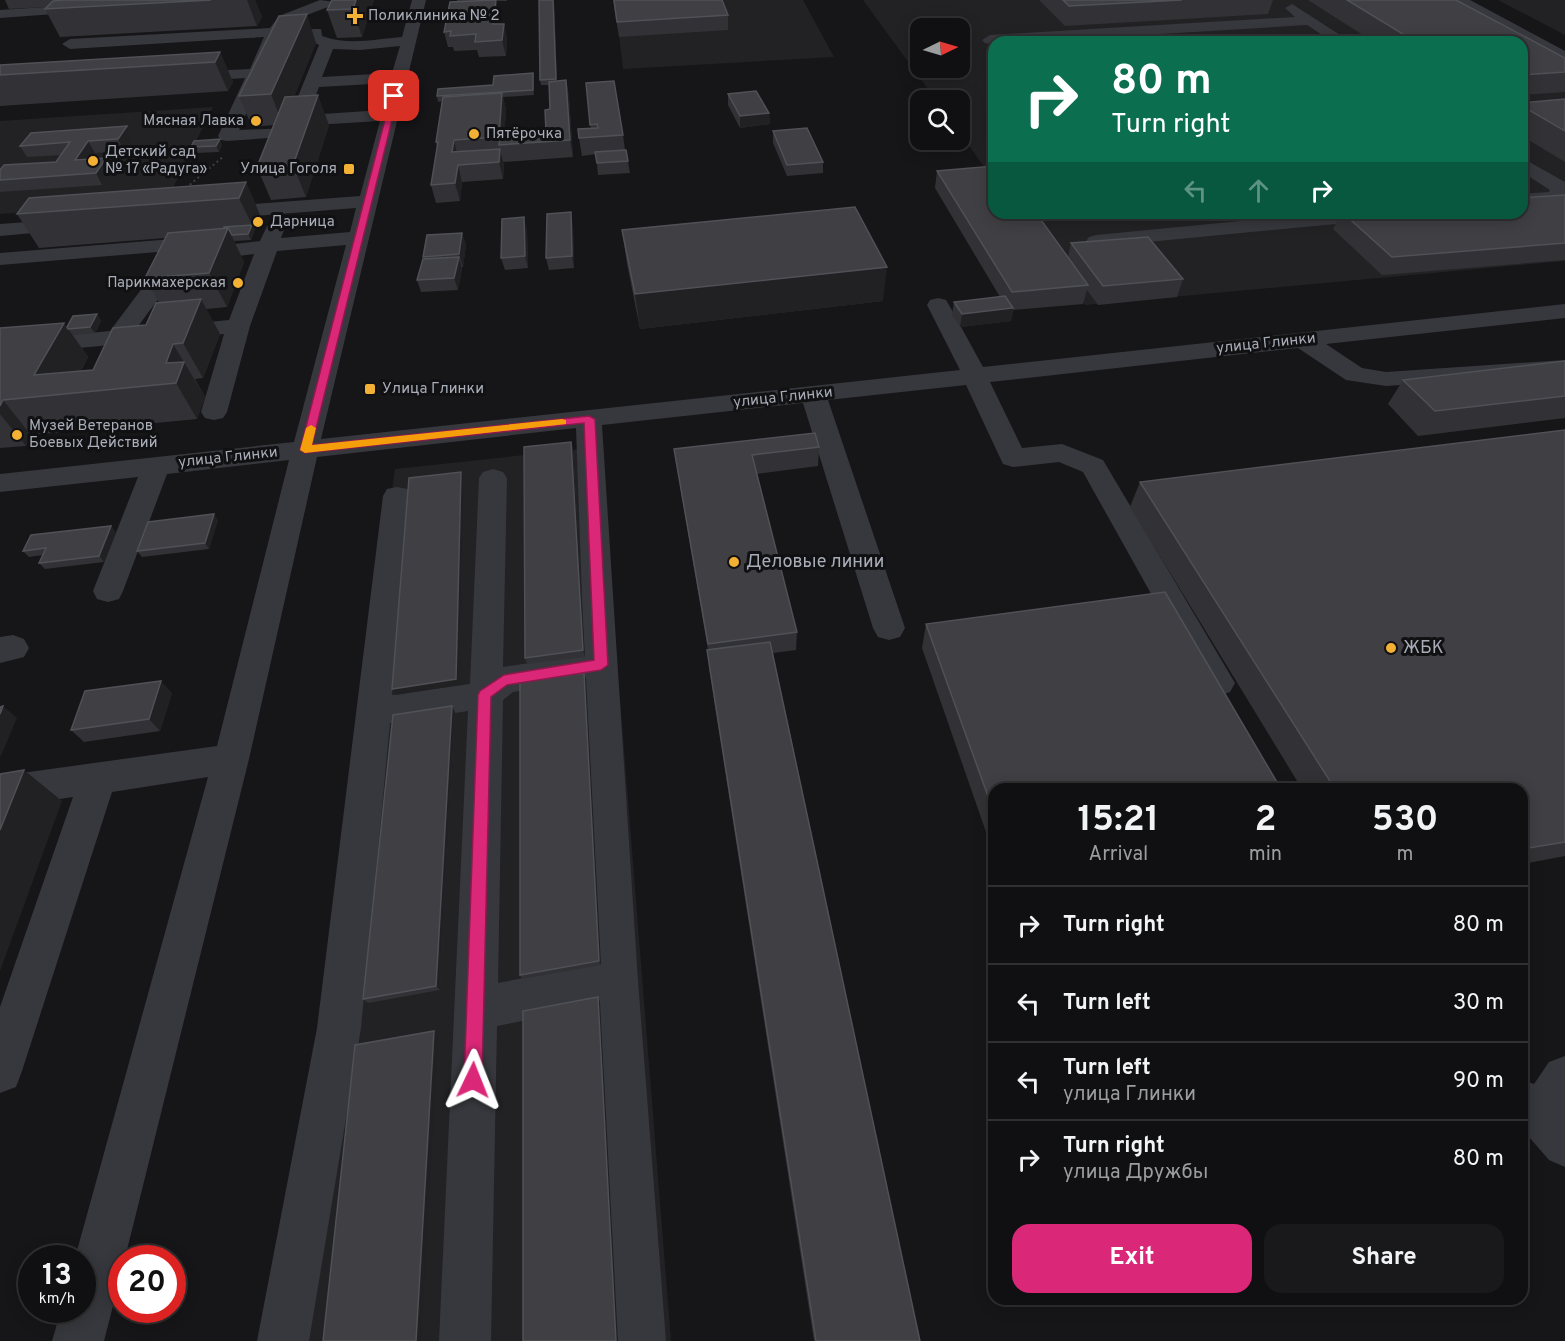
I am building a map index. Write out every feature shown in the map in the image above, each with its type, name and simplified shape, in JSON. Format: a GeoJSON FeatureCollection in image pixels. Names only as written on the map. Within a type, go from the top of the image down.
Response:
{"type":"FeatureCollection","features":[{"type":"Feature","properties":{"kind":"street"},"geometry":{"type":"LineString","coordinates":[[78,1341],[231,759],[305,450],[419,0]]}},
{"type":"Feature","properties":{"kind":"street"},"geometry":{"type":"LineString","coordinates":[[1281,0],[1334,36]]}},
{"type":"Feature","properties":{"kind":"street"},"geometry":{"type":"LineString","coordinates":[[1459,0],[1526,36]]}},
{"type":"Feature","properties":{"kind":"street"},"geometry":{"type":"LineString","coordinates":[[328,1],[284,19],[273,34],[227,136],[390,115]]}},
{"type":"Feature","properties":{"kind":"street"},"geometry":{"type":"LineString","coordinates":[[275,154],[312,82],[328,1]]}},
{"type":"Feature","properties":{"kind":"street"},"geometry":{"type":"LineString","coordinates":[[0,26],[6,14],[100,8]]}},
{"type":"Feature","properties":{"kind":"street"},"geometry":{"type":"LineString","coordinates":[[1054,36],[1310,20]]}},
{"type":"Feature","properties":{"kind":"street"},"geometry":{"type":"LineString","coordinates":[[70,44],[273,34],[321,39],[408,41]]}},
{"type":"Feature","properties":{"kind":"street"},"geometry":{"type":"LineString","coordinates":[[1528,37],[1565,57]]}},
{"type":"Feature","properties":{"kind":"street"},"geometry":{"type":"LineString","coordinates":[[174,78],[256,73]]}},
{"type":"Feature","properties":{"kind":"street"},"geometry":{"type":"LineString","coordinates":[[312,82],[399,78]]}},
{"type":"Feature","properties":{"kind":"street"},"geometry":{"type":"LineString","coordinates":[[1528,167],[1560,188],[1555,197],[1528,199]]}},
{"type":"Feature","properties":{"kind":"street"},"geometry":{"type":"LineString","coordinates":[[255,210],[263,188]]}},
{"type":"Feature","properties":{"kind":"street"},"geometry":{"type":"LineString","coordinates":[[197,214],[368,201]]}},
{"type":"Feature","properties":{"kind":"street"},"geometry":{"type":"LineString","coordinates":[[214,412],[238,326],[281,208]]}},
{"type":"Feature","properties":{"kind":"street"},"geometry":{"type":"LineString","coordinates":[[1096,241],[1325,219]]}},
{"type":"Feature","properties":{"kind":"street"},"geometry":{"type":"LineString","coordinates":[[0,230],[92,223]]}},
{"type":"Feature","properties":{"kind":"street"},"geometry":{"type":"LineString","coordinates":[[178,257],[269,245],[359,238]]}},
{"type":"Feature","properties":{"kind":"street"},"geometry":{"type":"LineString","coordinates":[[0,259],[185,244],[178,257],[116,339]]}},
{"type":"Feature","properties":{"kind":"street"},"geometry":{"type":"LineString","coordinates":[[938,305],[975,376],[1013,458],[1062,453],[1093,466],[1232,708]]}},
{"type":"Feature","properties":{"kind":"street","name":"улица Глинки"},"geometry":{"type":"LineString","coordinates":[[0,483],[1564,312]]}},
{"type":"Feature","properties":{"kind":"street"},"geometry":{"type":"LineString","coordinates":[[0,354],[48,344],[238,326]]}},
{"type":"Feature","properties":{"kind":"street"},"geometry":{"type":"LineString","coordinates":[[1303,340],[1355,375],[1386,379],[1565,367]]}},
{"type":"Feature","properties":{"kind":"street"},"geometry":{"type":"LineString","coordinates":[[813,394],[889,628]]}},
{"type":"Feature","properties":{"kind":"street"},"geometry":{"type":"LineString","coordinates":[[589,419],[617,981],[640,1341]]}},
{"type":"Feature","properties":{"kind":"street"},"geometry":{"type":"LineString","coordinates":[[108,591],[156,466]]}},
{"type":"Feature","properties":{"kind":"street"},"geometry":{"type":"LineString","coordinates":[[465,1341],[484,695],[493,478]]}},
{"type":"Feature","properties":{"kind":"street"},"geometry":{"type":"LineString","coordinates":[[283,1341],[339,1029],[397,496]]}},
{"type":"Feature","properties":{"kind":"street"},"geometry":{"type":"LineString","coordinates":[[374,711],[484,695],[504,680],[601,665]]}},
{"type":"Feature","properties":{"kind":"street"},"geometry":{"type":"LineString","coordinates":[[0,792],[231,759]]}},
{"type":"Feature","properties":{"kind":"street"},"geometry":{"type":"LineString","coordinates":[[0,1071],[98,778]]}},
{"type":"Feature","properties":{"kind":"street"},"geometry":{"type":"LineString","coordinates":[[475,1009],[617,981]]}},
{"type":"Feature","properties":{"kind":"path"},"geometry":{"type":"LineString","coordinates":[[178,195],[250,134]]}},
{"type":"Feature","properties":{"kind":"shaded area"},"geometry":{"type":"Polygon","coordinates":[[[615,0],[803,0],[834,57],[623,69],[615,0]]]}},
{"type":"Feature","properties":{"kind":"shaded area"},"geometry":{"type":"Polygon","coordinates":[[[863,0],[1416,0],[1482,36],[988,36],[988,173],[970,147],[970,90],[929,90],[920,78],[970,78],[970,18],[910,18],[910,64],[863,0]]]}},
{"type":"Feature","properties":{"kind":"shaded area"},"geometry":{"type":"Polygon","coordinates":[[[1498,0],[1565,0],[1565,35],[1498,0]]]}},
{"type":"Feature","properties":{"kind":"shaded area"},"geometry":{"type":"Polygon","coordinates":[[[1528,61],[1565,81],[1565,261],[1085,305],[1022,219],[1528,219],[1528,61]]]}},
{"type":"Feature","properties":{"kind":"shaded area","name":"Детский сад № 17 «Радуга»"},"geometry":{"type":"Polygon","coordinates":[[[213,107],[166,202],[0,214],[0,121],[213,107]]]}},
{"type":"Feature","properties":{"kind":"shaded area"},"geometry":{"type":"Polygon","coordinates":[[[600,447],[671,1341],[277,1341],[395,469],[600,447]]]}},
{"type":"Feature","properties":{"kind":"building"},"geometry":{"type":"Polygon","coordinates":[[[211,0],[45,9],[53,1],[211,0]]]}},
{"type":"Feature","properties":{"kind":"building"},"geometry":{"type":"Polygon","coordinates":[[[332,0],[356,0],[353,9],[327,10],[332,0]]]}},
{"type":"Feature","properties":{"kind":"building"},"geometry":{"type":"Polygon","coordinates":[[[496,0],[493,24],[504,24],[502,40],[475,42],[476,34],[450,36],[451,31],[444,32],[450,2],[496,0]]]}},
{"type":"Feature","properties":{"kind":"building"},"geometry":{"type":"Polygon","coordinates":[[[539,0],[553,0],[556,79],[540,80],[539,0]]]}},
{"type":"Feature","properties":{"kind":"building"},"geometry":{"type":"Polygon","coordinates":[[[614,0],[722,0],[728,15],[617,22],[614,0]]]}},
{"type":"Feature","properties":{"kind":"building"},"geometry":{"type":"Polygon","coordinates":[[[1063,0],[1182,0],[1069,6],[1063,0]]]}},
{"type":"Feature","properties":{"kind":"building"},"geometry":{"type":"Polygon","coordinates":[[[1347,0],[1456,0],[1524,36],[1406,36],[1347,0]]]}},
{"type":"Feature","properties":{"kind":"building"},"geometry":{"type":"Polygon","coordinates":[[[307,14],[271,94],[239,96],[279,16],[307,14]]]}},
{"type":"Feature","properties":{"kind":"building"},"geometry":{"type":"Polygon","coordinates":[[[1528,38],[1565,58],[1565,72],[1528,75],[1528,38]]]}},
{"type":"Feature","properties":{"kind":"building"},"geometry":{"type":"Polygon","coordinates":[[[220,52],[215,62],[0,75],[0,65],[220,52]]]}},
{"type":"Feature","properties":{"kind":"building"},"geometry":{"type":"Polygon","coordinates":[[[533,73],[533,90],[437,96],[438,89],[493,85],[494,76],[533,73]]]}},
{"type":"Feature","properties":{"kind":"building"},"geometry":{"type":"Polygon","coordinates":[[[566,80],[570,140],[499,145],[500,136],[546,132],[545,110],[550,109],[549,82],[566,80]]]}},
{"type":"Feature","properties":{"kind":"building"},"geometry":{"type":"Polygon","coordinates":[[[614,81],[623,135],[579,138],[578,129],[598,128],[597,124],[590,125],[586,83],[614,81]]]}},
{"type":"Feature","properties":{"kind":"building"},"geometry":{"type":"Polygon","coordinates":[[[756,91],[769,113],[740,116],[728,94],[756,91]]]}},
{"type":"Feature","properties":{"kind":"building"},"geometry":{"type":"Polygon","coordinates":[[[502,93],[499,137],[454,140],[452,152],[500,149],[499,162],[458,165],[455,183],[431,185],[443,97],[502,93]]]}},
{"type":"Feature","properties":{"kind":"building"},"geometry":{"type":"Polygon","coordinates":[[[318,95],[293,165],[257,167],[285,97],[318,95]]]}},
{"type":"Feature","properties":{"kind":"building"},"geometry":{"type":"Polygon","coordinates":[[[1565,99],[1565,131],[1528,109],[1528,102],[1565,99]]]}},
{"type":"Feature","properties":{"kind":"building"},"geometry":{"type":"Polygon","coordinates":[[[127,126],[118,139],[88,141],[75,160],[106,158],[96,173],[0,180],[0,170],[4,165],[56,162],[70,142],[20,146],[31,133],[127,126]]]}},
{"type":"Feature","properties":{"kind":"building"},"geometry":{"type":"Polygon","coordinates":[[[807,128],[823,162],[787,165],[773,131],[807,128]]]}},
{"type":"Feature","properties":{"kind":"building"},"geometry":{"type":"Polygon","coordinates":[[[220,139],[216,146],[191,147],[194,141],[220,139]]]}},
{"type":"Feature","properties":{"kind":"building"},"geometry":{"type":"Polygon","coordinates":[[[626,150],[628,161],[597,163],[595,152],[626,150]]]}},
{"type":"Feature","properties":{"kind":"building"},"geometry":{"type":"Polygon","coordinates":[[[988,167],[988,219],[1040,219],[1088,285],[1012,292],[937,171],[988,167]]]}},
{"type":"Feature","properties":{"kind":"building"},"geometry":{"type":"Polygon","coordinates":[[[246,182],[239,198],[17,214],[29,198],[246,182]]]}},
{"type":"Feature","properties":{"kind":"building"},"geometry":{"type":"Polygon","coordinates":[[[1565,195],[1565,243],[1392,257],[1350,219],[1528,219],[1528,198],[1565,195]]]}},
{"type":"Feature","properties":{"kind":"building"},"geometry":{"type":"Polygon","coordinates":[[[855,207],[887,267],[635,294],[622,230],[855,207]]]}},
{"type":"Feature","properties":{"kind":"building"},"geometry":{"type":"Polygon","coordinates":[[[571,212],[572,256],[546,258],[547,214],[571,212]]]}},
{"type":"Feature","properties":{"kind":"building"},"geometry":{"type":"Polygon","coordinates":[[[524,217],[525,256],[501,258],[502,219],[524,217]]]}},
{"type":"Feature","properties":{"kind":"building"},"geometry":{"type":"Polygon","coordinates":[[[252,225],[248,234],[232,235],[228,228],[224,228],[224,227],[252,225]]]}},
{"type":"Feature","properties":{"kind":"building"},"geometry":{"type":"Polygon","coordinates":[[[228,228],[209,273],[145,278],[168,233],[228,228]]]}},
{"type":"Feature","properties":{"kind":"building"},"geometry":{"type":"Polygon","coordinates":[[[462,233],[459,254],[423,257],[427,235],[462,233]]]}},
{"type":"Feature","properties":{"kind":"building"},"geometry":{"type":"Polygon","coordinates":[[[1148,237],[1183,279],[1103,286],[1071,243],[1148,237]]]}},
{"type":"Feature","properties":{"kind":"building"},"geometry":{"type":"Polygon","coordinates":[[[459,257],[454,278],[417,280],[423,259],[459,257]]]}},
{"type":"Feature","properties":{"kind":"building"},"geometry":{"type":"Polygon","coordinates":[[[1005,296],[1013,308],[962,314],[954,302],[1005,296]]]}},
{"type":"Feature","properties":{"kind":"building"},"geometry":{"type":"Polygon","coordinates":[[[201,299],[183,343],[173,344],[166,363],[184,362],[176,383],[3,400],[0,406],[0,328],[64,323],[34,375],[93,370],[113,328],[146,325],[156,303],[201,299]]]}},
{"type":"Feature","properties":{"kind":"building"},"geometry":{"type":"Polygon","coordinates":[[[97,314],[90,327],[68,329],[67,327],[73,316],[97,314]]]}},
{"type":"Feature","properties":{"kind":"building"},"geometry":{"type":"Polygon","coordinates":[[[1565,361],[1565,396],[1435,411],[1403,380],[1565,361]]]}},
{"type":"Feature","properties":{"kind":"building","name":"ЖБК"},"geometry":{"type":"Polygon","coordinates":[[[1565,430],[1565,842],[1528,848],[1528,783],[1331,783],[1140,482],[1565,430]]]}},
{"type":"Feature","properties":{"kind":"building","name":"Деловые линии"},"geometry":{"type":"Polygon","coordinates":[[[815,433],[819,447],[752,455],[797,632],[708,644],[674,449],[815,433]]]}},
{"type":"Feature","properties":{"kind":"building"},"geometry":{"type":"Polygon","coordinates":[[[571,442],[583,650],[525,658],[524,447],[571,442]]]}},
{"type":"Feature","properties":{"kind":"building"},"geometry":{"type":"Polygon","coordinates":[[[461,472],[456,679],[392,689],[409,478],[461,472]]]}},
{"type":"Feature","properties":{"kind":"building"},"geometry":{"type":"Polygon","coordinates":[[[214,514],[205,543],[137,551],[148,522],[214,514]]]}},
{"type":"Feature","properties":{"kind":"building"},"geometry":{"type":"Polygon","coordinates":[[[111,526],[99,556],[39,563],[46,548],[23,551],[31,535],[111,526]]]}},
{"type":"Feature","properties":{"kind":"building"},"geometry":{"type":"Polygon","coordinates":[[[1165,592],[1277,783],[988,783],[988,796],[926,624],[1165,592]]]}},
{"type":"Feature","properties":{"kind":"building"},"geometry":{"type":"Polygon","coordinates":[[[770,642],[920,1341],[816,1341],[707,650],[770,642]]]}},
{"type":"Feature","properties":{"kind":"building"},"geometry":{"type":"Polygon","coordinates":[[[584,673],[599,961],[520,975],[520,682],[584,673]]]}},
{"type":"Feature","properties":{"kind":"building"},"geometry":{"type":"Polygon","coordinates":[[[161,681],[149,719],[71,730],[85,691],[161,681]]]}},
{"type":"Feature","properties":{"kind":"building"},"geometry":{"type":"Polygon","coordinates":[[[452,706],[436,986],[363,999],[393,715],[452,706]]]}},
{"type":"Feature","properties":{"kind":"building"},"geometry":{"type":"Polygon","coordinates":[[[24,770],[0,830],[0,774],[24,770]]]}},
{"type":"Feature","properties":{"kind":"building"},"geometry":{"type":"Polygon","coordinates":[[[598,997],[616,1341],[523,1341],[523,1011],[598,997]]]}},
{"type":"Feature","properties":{"kind":"building"},"geometry":{"type":"Polygon","coordinates":[[[434,1031],[416,1341],[323,1341],[355,1045],[434,1031]]]}},
{"type":"Feature","properties":{"kind":"slow traffic"},"geometry":{"type":"LineString","coordinates":[[311,428],[305,450],[562,422]]}},
{"type":"Feature","properties":{"kind":"place","name":"Поликлиника № 2"},"geometry":{"type":"Point","coordinates":[355,16]}},
{"type":"Feature","properties":{"kind":"place","name":"Мясная Лавка"},"geometry":{"type":"Point","coordinates":[256,121]}},
{"type":"Feature","properties":{"kind":"place","name":"Пятёрочка"},"geometry":{"type":"Point","coordinates":[474,134]}},
{"type":"Feature","properties":{"kind":"place","name":"Детский сад № 17 «Радуга»"},"geometry":{"type":"Point","coordinates":[93,161]}},
{"type":"Feature","properties":{"kind":"place","name":"Улица Гоголя"},"geometry":{"type":"Point","coordinates":[349,169]}},
{"type":"Feature","properties":{"kind":"place","name":"Дарница"},"geometry":{"type":"Point","coordinates":[258,222]}},
{"type":"Feature","properties":{"kind":"place","name":"Парикмахерская"},"geometry":{"type":"Point","coordinates":[238,283]}},
{"type":"Feature","properties":{"kind":"place","name":"Улица Глинки"},"geometry":{"type":"Point","coordinates":[370,389]}},
{"type":"Feature","properties":{"kind":"place","name":"Музей Ветеранов Боевых Действий"},"geometry":{"type":"Point","coordinates":[17,435]}},
{"type":"Feature","properties":{"kind":"place","name":"Деловые линии"},"geometry":{"type":"Point","coordinates":[734,562]}},
{"type":"Feature","properties":{"kind":"place","name":"ЖБК"},"geometry":{"type":"Point","coordinates":[1391,648]}},
{"type":"Feature","properties":{"kind":"route"},"geometry":{"type":"LineString","coordinates":[[394,96],[305,450],[589,419],[601,665],[504,680],[484,695],[473,1080]]}}]}
